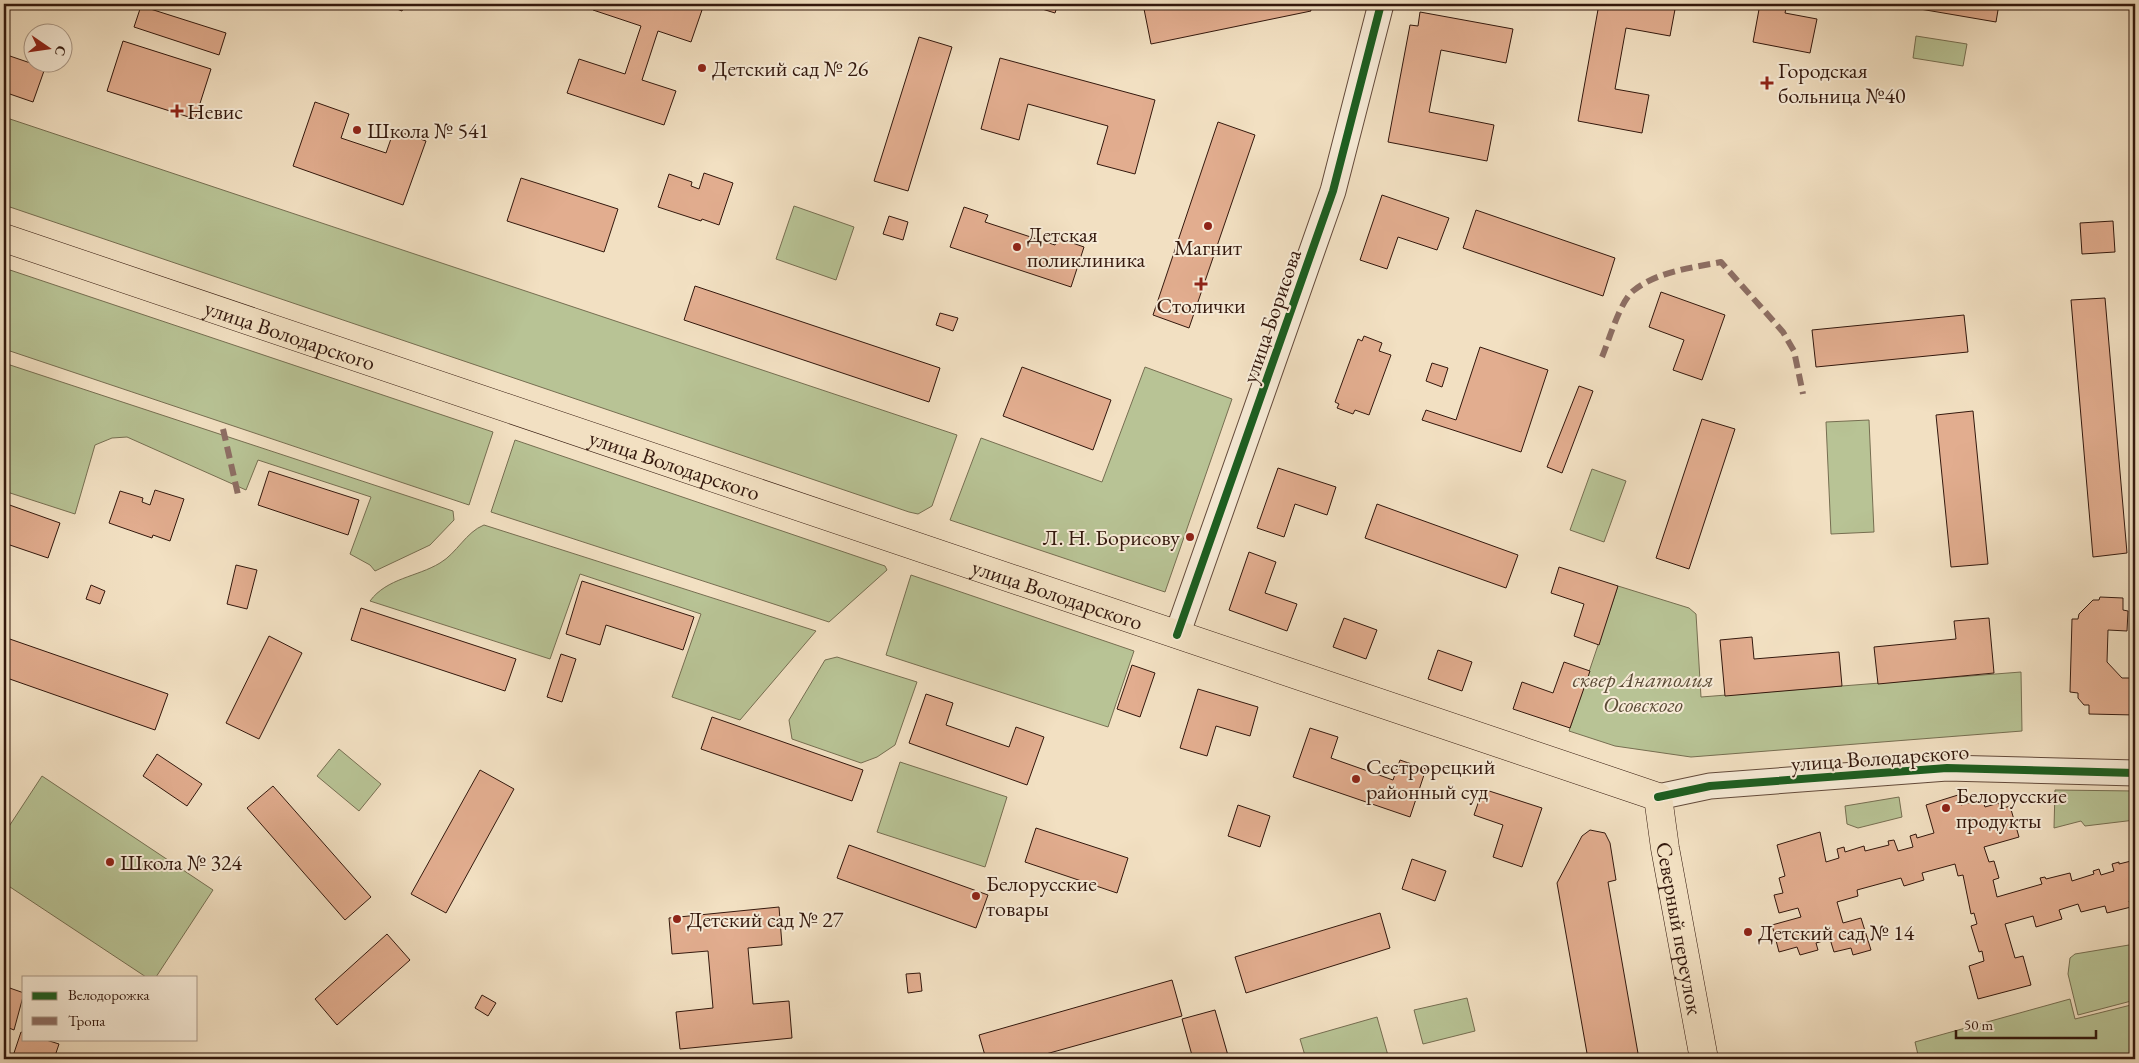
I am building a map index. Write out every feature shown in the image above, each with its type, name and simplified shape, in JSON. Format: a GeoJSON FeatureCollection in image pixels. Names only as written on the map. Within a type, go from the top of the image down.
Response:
{"type":"FeatureCollection","features":[{"type":"Feature","properties":{"kind":"main road","name":"улица Володарского"},"geometry":{"type":"LineString","coordinates":[[4,238],[1658,796]]}},
{"type":"Feature","properties":{"kind":"main road","name":"Северный переулок"},"geometry":{"type":"LineString","coordinates":[[1658,796],[1665,848],[1704,1059]]}},
{"type":"Feature","properties":{"kind":"street","name":"улица Борисова"},"geometry":{"type":"LineString","coordinates":[[1177,635],[1333,191],[1381,4]]}},
{"type":"Feature","properties":{"kind":"street","name":"улица Володарского"},"geometry":{"type":"LineString","coordinates":[[1658,796],[1710,786],[1946,768],[2029,768],[2135,773]]}},
{"type":"Feature","properties":{"kind":"green space"},"geometry":{"type":"Polygon","coordinates":[[[1916,36],[1967,44],[1963,66],[1913,58],[1916,36]]]}},
{"type":"Feature","properties":{"kind":"green space"},"geometry":{"type":"Polygon","coordinates":[[[4,117],[957,435],[932,506],[918,514],[909,512],[4,205],[4,117]]]}},
{"type":"Feature","properties":{"kind":"green space"},"geometry":{"type":"Polygon","coordinates":[[[794,206],[854,227],[836,280],[776,259],[794,206]]]}},
{"type":"Feature","properties":{"kind":"green space"},"geometry":{"type":"Polygon","coordinates":[[[4,268],[493,432],[469,505],[4,349],[4,268]]]}},
{"type":"Feature","properties":{"kind":"green space"},"geometry":{"type":"Polygon","coordinates":[[[4,363],[453,511],[454,520],[430,545],[375,571],[370,565],[350,554],[371,497],[258,460],[246,490],[127,437],[112,438],[95,445],[75,514],[4,491],[4,363]]]}},
{"type":"Feature","properties":{"kind":"green space"},"geometry":{"type":"Polygon","coordinates":[[[1145,367],[1232,399],[1165,592],[950,520],[981,438],[1102,482],[1145,367]]]}},
{"type":"Feature","properties":{"kind":"green space"},"geometry":{"type":"Polygon","coordinates":[[[1869,420],[1874,532],[1831,534],[1826,422],[1869,420]]]}},
{"type":"Feature","properties":{"kind":"green space"},"geometry":{"type":"Polygon","coordinates":[[[515,440],[885,566],[887,570],[829,622],[491,512],[515,440]]]}},
{"type":"Feature","properties":{"kind":"green space"},"geometry":{"type":"Polygon","coordinates":[[[1592,469],[1626,481],[1604,542],[1570,530],[1592,469]]]}},
{"type":"Feature","properties":{"kind":"green space"},"geometry":{"type":"Polygon","coordinates":[[[484,525],[816,631],[740,720],[672,697],[701,614],[580,574],[550,659],[370,601],[385,587],[431,568],[446,559],[472,532],[484,525]]]}},
{"type":"Feature","properties":{"kind":"green space"},"geometry":{"type":"Polygon","coordinates":[[[911,575],[1134,651],[1108,727],[886,655],[911,575]]]}},
{"type":"Feature","properties":{"kind":"green space","name":"сквер Анатолия Осовского"},"geometry":{"type":"Polygon","coordinates":[[[1618,586],[1689,608],[1696,614],[1701,697],[2021,672],[2022,731],[1691,757],[1615,746],[1569,731],[1618,586]]]}},
{"type":"Feature","properties":{"kind":"green space"},"geometry":{"type":"Polygon","coordinates":[[[837,657],[917,682],[895,745],[877,757],[861,763],[792,739],[789,720],[825,660],[837,657]]]}},
{"type":"Feature","properties":{"kind":"green space"},"geometry":{"type":"Polygon","coordinates":[[[339,749],[381,784],[359,811],[317,776],[339,749]]]}},
{"type":"Feature","properties":{"kind":"green space"},"geometry":{"type":"Polygon","coordinates":[[[900,762],[1007,797],[985,867],[877,832],[900,762]]]}},
{"type":"Feature","properties":{"kind":"green space"},"geometry":{"type":"Polygon","coordinates":[[[42,776],[213,890],[157,976],[144,976],[4,883],[4,834],[42,776]]]}},
{"type":"Feature","properties":{"kind":"green space"},"geometry":{"type":"Polygon","coordinates":[[[2055,790],[2135,791],[2135,820],[2085,826],[2081,821],[2054,828],[2055,790]]]}},
{"type":"Feature","properties":{"kind":"green space"},"geometry":{"type":"Polygon","coordinates":[[[1899,797],[1902,817],[1858,828],[1847,824],[1845,806],[1899,797]]]}},
{"type":"Feature","properties":{"kind":"green space"},"geometry":{"type":"Polygon","coordinates":[[[2135,944],[2135,1000],[2078,1015],[2068,974],[2070,958],[2075,954],[2135,944]]]}},
{"type":"Feature","properties":{"kind":"green space"},"geometry":{"type":"Polygon","coordinates":[[[1467,998],[1475,1031],[1423,1044],[1414,1010],[1467,998]]]}},
{"type":"Feature","properties":{"kind":"green space"},"geometry":{"type":"Polygon","coordinates":[[[2070,999],[2075,1019],[2135,1004],[2135,1059],[1919,1059],[1915,1042],[2070,999]]]}},
{"type":"Feature","properties":{"kind":"green space"},"geometry":{"type":"Polygon","coordinates":[[[1377,1017],[1389,1059],[1306,1059],[1300,1039],[1377,1017]]]}},
{"type":"Feature","properties":{"kind":"building"},"geometry":{"type":"Polygon","coordinates":[[[384,4],[405,4],[402,11],[384,4]]]}},
{"type":"Feature","properties":{"kind":"building"},"geometry":{"type":"Polygon","coordinates":[[[595,4],[685,4],[702,10],[691,42],[658,31],[642,80],[676,91],[664,125],[567,93],[579,59],[625,74],[641,26],[593,10],[595,4]]]}},
{"type":"Feature","properties":{"kind":"building"},"geometry":{"type":"Polygon","coordinates":[[[1026,4],[1058,4],[1055,13],[1026,4]]]}},
{"type":"Feature","properties":{"kind":"building"},"geometry":{"type":"Polygon","coordinates":[[[1170,4],[1315,4],[1316,7],[1310,8],[1311,11],[1151,44],[1144,9],[1170,4]]]}},
{"type":"Feature","properties":{"kind":"building"},"geometry":{"type":"Polygon","coordinates":[[[1599,4],[1676,4],[1670,36],[1626,28],[1615,89],[1649,95],[1642,133],[1578,121],[1599,4]]]}},
{"type":"Feature","properties":{"kind":"building"},"geometry":{"type":"Polygon","coordinates":[[[1760,4],[1787,4],[1785,13],[1817,19],[1810,53],[1753,42],[1760,4]]]}},
{"type":"Feature","properties":{"kind":"building"},"geometry":{"type":"Polygon","coordinates":[[[1921,4],[1999,4],[1996,22],[1920,9],[1921,4]]]}},
{"type":"Feature","properties":{"kind":"building"},"geometry":{"type":"Polygon","coordinates":[[[141,6],[226,33],[219,55],[134,27],[141,6]]]}},
{"type":"Feature","properties":{"kind":"building"},"geometry":{"type":"Polygon","coordinates":[[[1420,12],[1513,29],[1506,63],[1441,50],[1429,112],[1494,125],[1487,161],[1388,142],[1410,25],[1418,26],[1420,12]]]}},
{"type":"Feature","properties":{"kind":"building"},"geometry":{"type":"Polygon","coordinates":[[[919,37],[952,47],[908,191],[874,181],[919,37]]]}},
{"type":"Feature","properties":{"kind":"building"},"geometry":{"type":"Polygon","coordinates":[[[123,41],[211,69],[195,119],[107,91],[123,41]]]}},
{"type":"Feature","properties":{"kind":"building"},"geometry":{"type":"Polygon","coordinates":[[[4,54],[22,60],[22,72],[44,72],[33,102],[4,92],[4,54]]]}},
{"type":"Feature","properties":{"kind":"building"},"geometry":{"type":"Polygon","coordinates":[[[1000,58],[1155,100],[1135,174],[1097,164],[1108,126],[1028,104],[1019,140],[981,129],[1000,58]]]}},
{"type":"Feature","properties":{"kind":"building"},"geometry":{"type":"Polygon","coordinates":[[[315,102],[349,114],[341,138],[386,153],[394,130],[426,141],[403,205],[293,166],[315,102]]]}},
{"type":"Feature","properties":{"kind":"building"},"geometry":{"type":"Polygon","coordinates":[[[1218,122],[1255,135],[1189,328],[1153,315],[1218,122]]]}},
{"type":"Feature","properties":{"kind":"building"},"geometry":{"type":"Polygon","coordinates":[[[704,173],[733,183],[719,225],[658,207],[669,174],[692,182],[691,186],[699,189],[704,173]]]}},
{"type":"Feature","properties":{"kind":"building"},"geometry":{"type":"Polygon","coordinates":[[[521,178],[618,209],[604,252],[507,221],[521,178]]]}},
{"type":"Feature","properties":{"kind":"building"},"geometry":{"type":"Polygon","coordinates":[[[1382,195],[1449,218],[1437,250],[1398,237],[1387,269],[1360,260],[1382,195]]]}},
{"type":"Feature","properties":{"kind":"building","name":"Детская поликлиника"},"geometry":{"type":"Polygon","coordinates":[[[964,207],[988,215],[985,222],[1055,245],[1058,238],[1084,247],[1071,287],[950,247],[964,207]]]}},
{"type":"Feature","properties":{"kind":"building"},"geometry":{"type":"Polygon","coordinates":[[[1476,210],[1615,258],[1603,296],[1463,248],[1476,210]]]}},
{"type":"Feature","properties":{"kind":"building"},"geometry":{"type":"Polygon","coordinates":[[[889,216],[908,222],[903,240],[883,234],[889,216]]]}},
{"type":"Feature","properties":{"kind":"building"},"geometry":{"type":"Polygon","coordinates":[[[2113,221],[2115,252],[2082,254],[2080,223],[2113,221]]]}},
{"type":"Feature","properties":{"kind":"building"},"geometry":{"type":"Polygon","coordinates":[[[695,286],[940,368],[929,402],[684,320],[695,286]]]}},
{"type":"Feature","properties":{"kind":"building"},"geometry":{"type":"Polygon","coordinates":[[[1661,292],[1725,315],[1702,380],[1673,370],[1684,340],[1649,327],[1661,292]]]}},
{"type":"Feature","properties":{"kind":"building"},"geometry":{"type":"Polygon","coordinates":[[[2105,298],[2127,553],[2093,557],[2071,300],[2105,298]]]}},
{"type":"Feature","properties":{"kind":"building"},"geometry":{"type":"Polygon","coordinates":[[[940,313],[958,318],[953,331],[936,325],[940,313]]]}},
{"type":"Feature","properties":{"kind":"building"},"geometry":{"type":"Polygon","coordinates":[[[1964,315],[1968,352],[1816,367],[1812,330],[1964,315]]]}},
{"type":"Feature","properties":{"kind":"building"},"geometry":{"type":"Polygon","coordinates":[[[1364,336],[1382,343],[1379,351],[1391,355],[1369,415],[1355,410],[1353,414],[1337,408],[1339,404],[1335,402],[1358,339],[1362,341],[1364,336]]]}},
{"type":"Feature","properties":{"kind":"building"},"geometry":{"type":"Polygon","coordinates":[[[1480,347],[1548,370],[1521,452],[1422,420],[1426,410],[1456,420],[1480,347]]]}},
{"type":"Feature","properties":{"kind":"building"},"geometry":{"type":"Polygon","coordinates":[[[1432,363],[1448,368],[1442,387],[1426,381],[1432,363]]]}},
{"type":"Feature","properties":{"kind":"building"},"geometry":{"type":"Polygon","coordinates":[[[1022,367],[1111,400],[1093,450],[1003,416],[1022,367]]]}},
{"type":"Feature","properties":{"kind":"building"},"geometry":{"type":"Polygon","coordinates":[[[1579,386],[1593,391],[1562,473],[1547,467],[1579,386]]]}},
{"type":"Feature","properties":{"kind":"building"},"geometry":{"type":"Polygon","coordinates":[[[1973,411],[1988,564],[1951,567],[1936,415],[1973,411]]]}},
{"type":"Feature","properties":{"kind":"building"},"geometry":{"type":"Polygon","coordinates":[[[1702,419],[1735,429],[1689,569],[1656,558],[1702,419]]]}},
{"type":"Feature","properties":{"kind":"building"},"geometry":{"type":"Polygon","coordinates":[[[1278,468],[1336,487],[1327,515],[1295,504],[1284,537],[1257,528],[1278,468]]]}},
{"type":"Feature","properties":{"kind":"building"},"geometry":{"type":"Polygon","coordinates":[[[269,471],[359,500],[348,535],[258,505],[269,471]]]}},
{"type":"Feature","properties":{"kind":"building"},"geometry":{"type":"Polygon","coordinates":[[[155,490],[184,499],[170,541],[153,535],[152,538],[109,523],[120,491],[143,498],[142,502],[150,505],[155,490]]]}},
{"type":"Feature","properties":{"kind":"building"},"geometry":{"type":"Polygon","coordinates":[[[4,503],[60,523],[48,558],[4,543],[4,503]]]}},
{"type":"Feature","properties":{"kind":"building"},"geometry":{"type":"Polygon","coordinates":[[[1377,504],[1518,555],[1506,588],[1365,538],[1377,504]]]}},
{"type":"Feature","properties":{"kind":"building"},"geometry":{"type":"Polygon","coordinates":[[[1249,552],[1276,562],[1265,593],[1297,604],[1287,631],[1229,610],[1249,552]]]}},
{"type":"Feature","properties":{"kind":"building"},"geometry":{"type":"Polygon","coordinates":[[[236,565],[257,570],[247,609],[227,604],[236,565]]]}},
{"type":"Feature","properties":{"kind":"building"},"geometry":{"type":"Polygon","coordinates":[[[1559,567],[1618,586],[1599,645],[1574,636],[1584,604],[1551,593],[1559,567]]]}},
{"type":"Feature","properties":{"kind":"building"},"geometry":{"type":"Polygon","coordinates":[[[582,581],[694,617],[683,650],[606,625],[600,645],[566,634],[582,581]]]}},
{"type":"Feature","properties":{"kind":"building"},"geometry":{"type":"Polygon","coordinates":[[[91,585],[105,591],[100,604],[86,599],[91,585]]]}},
{"type":"Feature","properties":{"kind":"building"},"geometry":{"type":"Polygon","coordinates":[[[2100,597],[2123,598],[2123,610],[2128,611],[2127,631],[2108,630],[2107,662],[2122,678],[2135,678],[2135,715],[2089,714],[2089,705],[2084,705],[2078,698],[2078,693],[2070,692],[2072,619],[2078,619],[2079,614],[2093,600],[2099,600],[2100,597]]]}},
{"type":"Feature","properties":{"kind":"building"},"geometry":{"type":"Polygon","coordinates":[[[361,608],[516,659],[505,691],[351,640],[361,608]]]}},
{"type":"Feature","properties":{"kind":"building"},"geometry":{"type":"Polygon","coordinates":[[[1344,618],[1377,630],[1366,659],[1333,647],[1344,618]]]}},
{"type":"Feature","properties":{"kind":"building"},"geometry":{"type":"Polygon","coordinates":[[[1989,618],[1994,673],[1878,684],[1874,647],[1956,639],[1954,621],[1989,618]]]}},
{"type":"Feature","properties":{"kind":"building"},"geometry":{"type":"Polygon","coordinates":[[[269,636],[302,653],[259,739],[226,723],[269,636]]]}},
{"type":"Feature","properties":{"kind":"building"},"geometry":{"type":"Polygon","coordinates":[[[4,637],[168,694],[155,730],[4,677],[4,637]]]}},
{"type":"Feature","properties":{"kind":"building"},"geometry":{"type":"Polygon","coordinates":[[[1752,637],[1754,659],[1839,652],[1842,686],[1725,696],[1720,640],[1752,637]]]}},
{"type":"Feature","properties":{"kind":"building"},"geometry":{"type":"Polygon","coordinates":[[[1438,650],[1472,662],[1462,691],[1428,679],[1438,650]]]}},
{"type":"Feature","properties":{"kind":"building"},"geometry":{"type":"Polygon","coordinates":[[[561,654],[576,659],[562,702],[547,697],[561,654]]]}},
{"type":"Feature","properties":{"kind":"building"},"geometry":{"type":"Polygon","coordinates":[[[1564,662],[1590,671],[1570,728],[1513,709],[1522,682],[1553,693],[1564,662]]]}},
{"type":"Feature","properties":{"kind":"building"},"geometry":{"type":"Polygon","coordinates":[[[1132,665],[1155,673],[1140,717],[1117,709],[1132,665]]]}},
{"type":"Feature","properties":{"kind":"building"},"geometry":{"type":"Polygon","coordinates":[[[1198,689],[1258,707],[1250,736],[1216,726],[1207,756],[1180,748],[1198,689]]]}},
{"type":"Feature","properties":{"kind":"building"},"geometry":{"type":"Polygon","coordinates":[[[926,694],[953,703],[946,725],[1009,747],[1016,727],[1044,737],[1027,785],[909,743],[926,694]]]}},
{"type":"Feature","properties":{"kind":"building"},"geometry":{"type":"Polygon","coordinates":[[[712,717],[863,770],[852,801],[701,749],[712,717]]]}},
{"type":"Feature","properties":{"kind":"building"},"geometry":{"type":"Polygon","coordinates":[[[1310,728],[1338,737],[1331,758],[1393,780],[1400,760],[1426,769],[1410,817],[1293,777],[1310,728]]]}},
{"type":"Feature","properties":{"kind":"building"},"geometry":{"type":"Polygon","coordinates":[[[157,754],[202,784],[187,806],[143,776],[157,754]]]}},
{"type":"Feature","properties":{"kind":"building"},"geometry":{"type":"Polygon","coordinates":[[[480,770],[514,789],[446,913],[411,894],[480,770]]]}},
{"type":"Feature","properties":{"kind":"building"},"geometry":{"type":"Polygon","coordinates":[[[273,786],[371,897],[345,920],[247,808],[273,786]]]}},
{"type":"Feature","properties":{"kind":"building"},"geometry":{"type":"Polygon","coordinates":[[[1483,789],[1542,808],[1522,867],[1493,857],[1503,825],[1474,815],[1483,789]]]}},
{"type":"Feature","properties":{"kind":"building"},"geometry":{"type":"Polygon","coordinates":[[[1958,795],[1961,805],[1982,799],[1985,807],[1999,803],[2000,809],[2010,806],[2019,837],[1984,847],[1989,862],[1994,861],[1999,878],[1993,880],[1997,897],[2042,884],[2040,878],[2045,877],[2046,879],[2070,873],[2072,881],[2094,874],[2093,871],[2099,869],[2101,875],[2114,871],[2112,864],[2135,860],[2135,899],[2129,901],[2131,907],[2107,913],[2105,906],[2081,912],[2078,904],[2059,910],[2062,919],[2036,927],[2033,916],[2005,924],[2015,958],[2023,956],[2031,985],[1978,999],[1969,966],[1984,961],[1982,951],[1979,952],[1971,926],[1977,924],[1974,913],[1971,914],[1963,875],[1958,876],[1955,864],[1922,873],[1924,880],[1904,886],[1901,878],[1857,890],[1858,896],[1837,902],[1843,923],[1861,918],[1871,950],[1853,955],[1851,948],[1834,952],[1830,939],[1816,943],[1818,950],[1800,955],[1797,947],[1779,952],[1772,925],[1801,917],[1798,908],[1779,913],[1774,895],[1783,893],[1779,878],[1785,876],[1777,845],[1820,832],[1826,862],[1839,858],[1837,849],[1844,847],[1845,852],[1864,846],[1865,851],[1889,845],[1888,841],[1894,840],[1898,851],[1913,847],[1910,836],[1916,834],[1917,838],[1934,833],[1926,805],[1958,795]]]}},
{"type":"Feature","properties":{"kind":"building"},"geometry":{"type":"Polygon","coordinates":[[[1238,805],[1270,816],[1260,847],[1228,836],[1238,805]]]}},
{"type":"Feature","properties":{"kind":"building"},"geometry":{"type":"Polygon","coordinates":[[[1036,828],[1128,858],[1117,893],[1025,862],[1036,828]]]}},
{"type":"Feature","properties":{"kind":"building"},"geometry":{"type":"Polygon","coordinates":[[[1590,830],[1605,833],[1610,843],[1616,880],[1608,882],[1639,1059],[1588,1059],[1557,883],[1582,836],[1590,830]]]}},
{"type":"Feature","properties":{"kind":"building"},"geometry":{"type":"Polygon","coordinates":[[[849,845],[988,895],[976,928],[837,878],[849,845]]]}},
{"type":"Feature","properties":{"kind":"building"},"geometry":{"type":"Polygon","coordinates":[[[1412,859],[1446,871],[1435,901],[1402,889],[1412,859]]]}},
{"type":"Feature","properties":{"kind":"building"},"geometry":{"type":"Polygon","coordinates":[[[779,907],[782,945],[748,948],[753,1004],[789,1001],[792,1038],[680,1049],[676,1012],[713,1008],[708,951],[672,954],[669,918],[779,907]]]}},
{"type":"Feature","properties":{"kind":"building"},"geometry":{"type":"Polygon","coordinates":[[[1380,913],[1390,948],[1246,993],[1235,957],[1380,913]]]}},
{"type":"Feature","properties":{"kind":"building"},"geometry":{"type":"Polygon","coordinates":[[[387,934],[410,960],[337,1025],[315,999],[387,934]]]}},
{"type":"Feature","properties":{"kind":"building"},"geometry":{"type":"Polygon","coordinates":[[[920,973],[922,991],[908,993],[906,974],[920,973]]]}},
{"type":"Feature","properties":{"kind":"building"},"geometry":{"type":"Polygon","coordinates":[[[1172,980],[1182,1016],[1028,1059],[986,1059],[979,1035],[1172,980]]]}},
{"type":"Feature","properties":{"kind":"building"},"geometry":{"type":"Polygon","coordinates":[[[4,986],[22,992],[22,1000],[14,1030],[4,1026],[4,986]]]}},
{"type":"Feature","properties":{"kind":"building"},"geometry":{"type":"Polygon","coordinates":[[[482,995],[496,1003],[488,1016],[475,1008],[482,995]]]}},
{"type":"Feature","properties":{"kind":"building"},"geometry":{"type":"Polygon","coordinates":[[[1215,1010],[1229,1059],[1193,1059],[1182,1019],[1215,1010]]]}},
{"type":"Feature","properties":{"kind":"building"},"geometry":{"type":"Polygon","coordinates":[[[21,1032],[22,1040],[46,1040],[59,1044],[54,1059],[12,1059],[21,1032]]]}},
{"type":"Feature","properties":{"kind":"marked path"},"geometry":{"type":"LineString","coordinates":[[1602,357],[1619,312],[1633,291],[1643,284],[1664,275],[1721,262],[1783,332],[1794,351],[1803,394]]}},
{"type":"Feature","properties":{"kind":"marked path"},"geometry":{"type":"LineString","coordinates":[[223,429],[239,499]]}},
{"type":"Feature","properties":{"kind":"cycle path"},"geometry":{"type":"LineString","coordinates":[[1177,635],[1333,191],[1381,4]]}},
{"type":"Feature","properties":{"kind":"cycle path"},"geometry":{"type":"LineString","coordinates":[[1658,797],[1710,786],[1947,768],[2135,773]]}},
{"type":"Feature","properties":{"kind":"place","name":"Детский сад № 26"},"geometry":{"type":"Point","coordinates":[702,68]}},
{"type":"Feature","properties":{"kind":"place","name":"Городская больница №40"},"geometry":{"type":"Point","coordinates":[1767,83]}},
{"type":"Feature","properties":{"kind":"place","name":"Невис"},"geometry":{"type":"Point","coordinates":[177,111]}},
{"type":"Feature","properties":{"kind":"place","name":"Школа № 541"},"geometry":{"type":"Point","coordinates":[357,130]}},
{"type":"Feature","properties":{"kind":"place","name":"Магнит"},"geometry":{"type":"Point","coordinates":[1208,226]}},
{"type":"Feature","properties":{"kind":"place","name":"Детская поликлиника"},"geometry":{"type":"Point","coordinates":[1017,247]}},
{"type":"Feature","properties":{"kind":"place","name":"Столички"},"geometry":{"type":"Point","coordinates":[1201,284]}},
{"type":"Feature","properties":{"kind":"place","name":"Л. Н. Борисову"},"geometry":{"type":"Point","coordinates":[1190,537]}},
{"type":"Feature","properties":{"kind":"place","name":"Сестрорецкий районный суд"},"geometry":{"type":"Point","coordinates":[1356,779]}},
{"type":"Feature","properties":{"kind":"place","name":"Белорусские продукты"},"geometry":{"type":"Point","coordinates":[1946,808]}},
{"type":"Feature","properties":{"kind":"place","name":"Школа № 324"},"geometry":{"type":"Point","coordinates":[110,862]}},
{"type":"Feature","properties":{"kind":"place","name":"Белорусские товары"},"geometry":{"type":"Point","coordinates":[976,896]}},
{"type":"Feature","properties":{"kind":"place","name":"Детский сад № 27"},"geometry":{"type":"Point","coordinates":[677,919]}},
{"type":"Feature","properties":{"kind":"place","name":"Детский сад № 14"},"geometry":{"type":"Point","coordinates":[1748,932]}}]}
